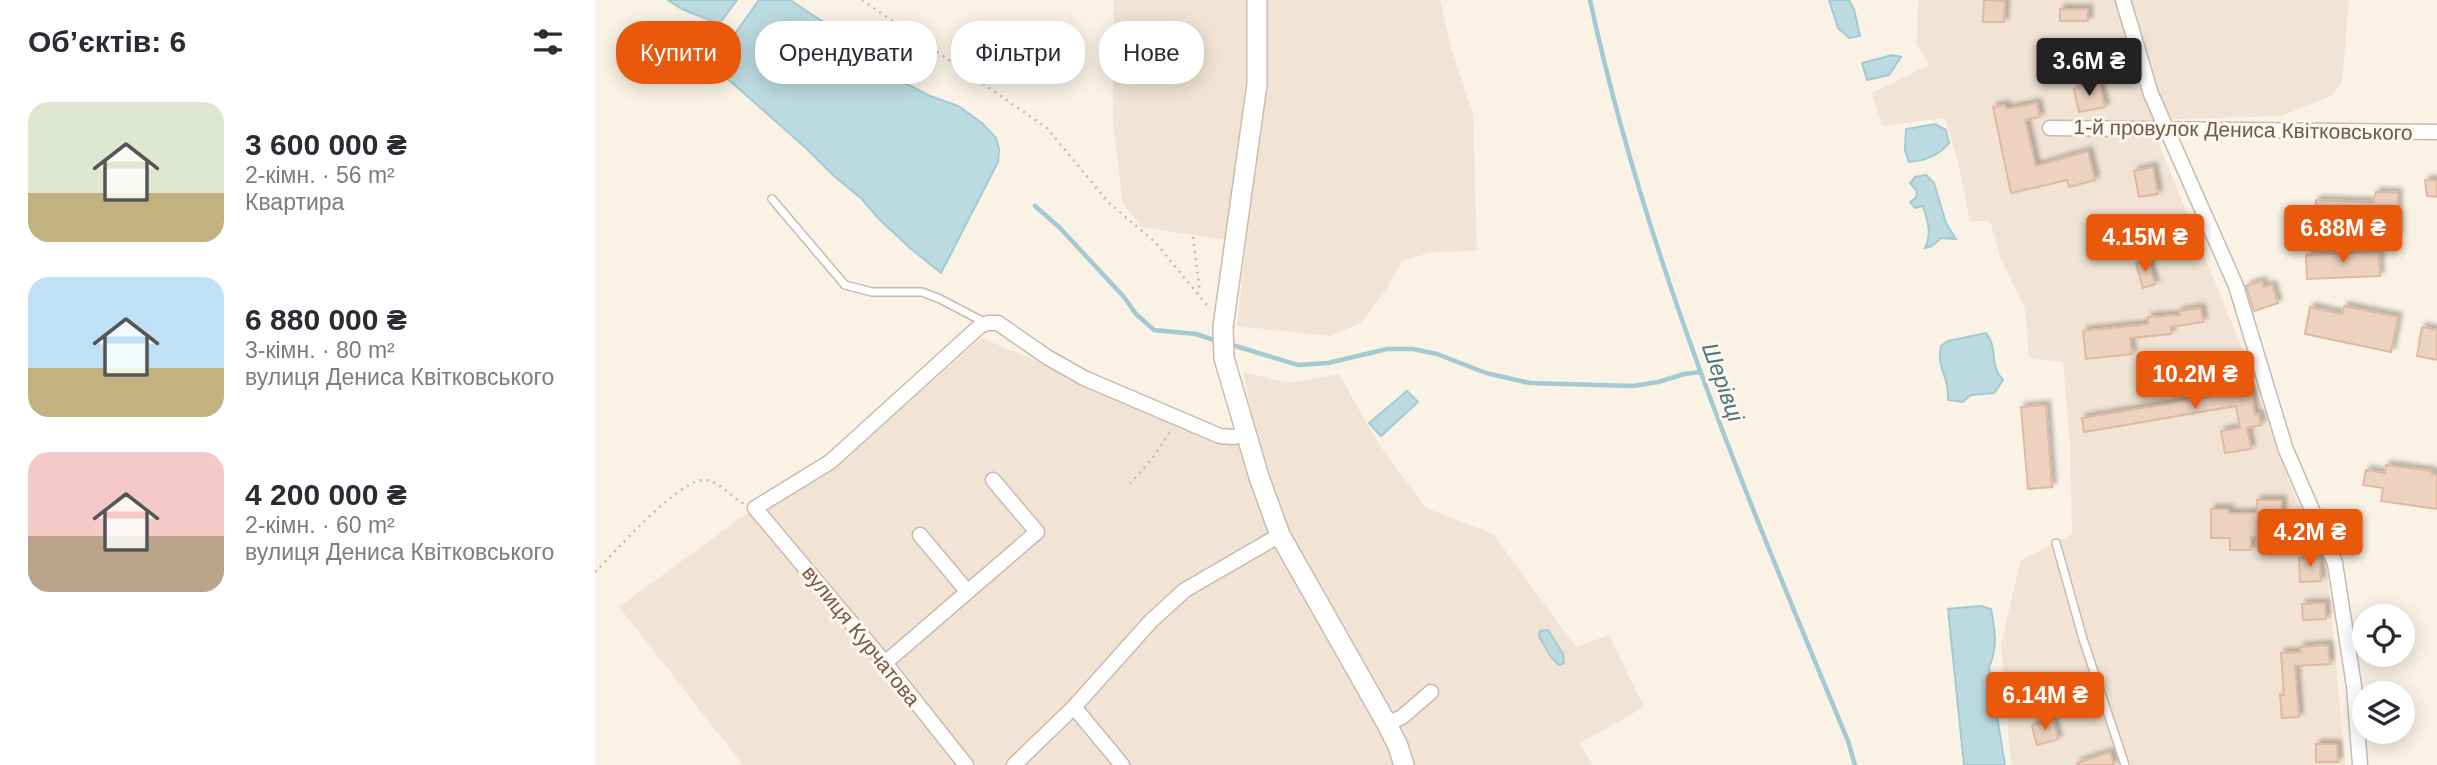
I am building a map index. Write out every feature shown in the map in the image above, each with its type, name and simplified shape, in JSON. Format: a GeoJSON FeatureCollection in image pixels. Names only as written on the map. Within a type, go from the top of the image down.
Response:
{"type":"FeatureCollection","features":[{"type":"Feature","properties":{"kind":"street"},"geometry":{"type":"LineString","coordinates":[[1257,0],[1257,84],[1224,318],[1224,358],[1245,433],[1280,535],[1387,724],[1404,765]]}},
{"type":"Feature","properties":{"kind":"street"},"geometry":{"type":"LineString","coordinates":[[2123,0],[2151,94],[2236,286],[2286,450],[2335,563],[2354,685],[2360,765]]}},
{"type":"Feature","properties":{"kind":"street","name":"1-й провулок Дениса Квітковського"},"geometry":{"type":"LineString","coordinates":[[2050,128],[2437,132]]}},
{"type":"Feature","properties":{"kind":"street"},"geometry":{"type":"LineString","coordinates":[[755,508],[830,462],[980,326],[988,323],[998,323],[1047,357],[1084,377],[1220,436],[1234,437],[1245,433]]}},
{"type":"Feature","properties":{"kind":"street"},"geometry":{"type":"LineString","coordinates":[[885,663],[1037,532],[993,480]]}},
{"type":"Feature","properties":{"kind":"street","name":"вулиця Курчатова"},"geometry":{"type":"LineString","coordinates":[[755,508],[885,663],[966,765]]}},
{"type":"Feature","properties":{"kind":"street"},"geometry":{"type":"LineString","coordinates":[[920,535],[967,591]]}},
{"type":"Feature","properties":{"kind":"street"},"geometry":{"type":"LineString","coordinates":[[1014,765],[1074,707],[1151,621],[1185,590],[1280,535]]}},
{"type":"Feature","properties":{"kind":"street"},"geometry":{"type":"LineString","coordinates":[[1387,724],[1402,717],[1431,692]]}},
{"type":"Feature","properties":{"kind":"street"},"geometry":{"type":"LineString","coordinates":[[1074,707],[1122,765]]}},
{"type":"Feature","properties":{"kind":"lane"},"geometry":{"type":"LineString","coordinates":[[772,199],[845,285],[872,292],[922,292],[976,320],[988,323]]}},
{"type":"Feature","properties":{"kind":"lane"},"geometry":{"type":"LineString","coordinates":[[2056,543],[2083,639],[2125,765]]}},
{"type":"Feature","properties":{"kind":"path"},"geometry":{"type":"LineString","coordinates":[[862,0],[1047,128],[1109,203],[1154,242],[1213,312],[1224,318]]}},
{"type":"Feature","properties":{"kind":"path"},"geometry":{"type":"LineString","coordinates":[[1193,237],[1201,296]]}},
{"type":"Feature","properties":{"kind":"path"},"geometry":{"type":"LineString","coordinates":[[1130,484],[1155,455],[1179,418]]}},
{"type":"Feature","properties":{"kind":"path"},"geometry":{"type":"LineString","coordinates":[[595,572],[674,493],[693,481],[708,480],[740,502],[755,508]]}},
{"type":"Feature","properties":{"kind":"shaded area"},"geometry":{"type":"Polygon","coordinates":[[[1114,0],[1440,0],[1450,43],[1473,115],[1477,251],[1432,252],[1402,261],[1386,290],[1361,323],[1330,336],[1237,326],[1246,243],[1141,227],[1123,204],[1113,123],[1113,84],[1204,84],[1204,21],[1114,21],[1114,0]]]}},
{"type":"Feature","properties":{"kind":"shaded area"},"geometry":{"type":"Polygon","coordinates":[[[1918,0],[2349,0],[2342,83],[2331,96],[2282,116],[2149,120],[2242,348],[2290,485],[2327,566],[2345,765],[2011,765],[2001,643],[2021,560],[2072,534],[2070,444],[2063,362],[2029,358],[2025,308],[2001,259],[1990,221],[1970,221],[1958,162],[1945,118],[1882,126],[1872,93],[1929,65],[1917,44],[1918,0]]]}},
{"type":"Feature","properties":{"kind":"shaded area"},"geometry":{"type":"Polygon","coordinates":[[[982,338],[1235,445],[1255,431],[1243,372],[1289,383],[1339,374],[1378,443],[1426,508],[1493,534],[1576,647],[1609,635],[1644,707],[1580,743],[1592,765],[743,765],[619,607],[743,516],[822,477],[982,338]]]}},
{"type":"Feature","properties":{"kind":"water"},"geometry":{"type":"Polygon","coordinates":[[[668,0],[737,0],[721,21],[712,21],[668,0]]]}},
{"type":"Feature","properties":{"kind":"water"},"geometry":{"type":"Polygon","coordinates":[[[759,0],[790,0],[822,21],[755,21],[755,84],[907,84],[958,106],[982,123],[996,138],[998,162],[941,273],[910,248],[862,199],[734,84],[741,84],[741,25],[759,0]]]}},
{"type":"Feature","properties":{"kind":"water"},"geometry":{"type":"Polygon","coordinates":[[[1829,0],[1849,0],[1854,9],[1860,36],[1849,38],[1838,28],[1829,0]]]}},
{"type":"Feature","properties":{"kind":"water"},"geometry":{"type":"Polygon","coordinates":[[[1892,55],[1901,57],[1889,75],[1867,80],[1862,63],[1892,55]]]}},
{"type":"Feature","properties":{"kind":"water"},"geometry":{"type":"Polygon","coordinates":[[[1935,124],[1946,130],[1949,143],[1931,157],[1909,162],[1905,150],[1906,129],[1935,124]]]}},
{"type":"Feature","properties":{"kind":"water"},"geometry":{"type":"Polygon","coordinates":[[[1926,175],[1934,183],[1946,223],[1956,239],[1941,238],[1925,248],[1929,232],[1928,222],[1923,206],[1915,208],[1910,202],[1916,198],[1917,191],[1910,183],[1915,177],[1926,175]]]}},
{"type":"Feature","properties":{"kind":"water"},"geometry":{"type":"Polygon","coordinates":[[[1986,333],[1992,345],[1998,374],[2003,380],[1994,393],[1971,395],[1962,402],[1948,400],[1940,361],[1941,346],[1948,341],[1986,333]]]}},
{"type":"Feature","properties":{"kind":"water"},"geometry":{"type":"Polygon","coordinates":[[[1407,391],[1418,402],[1381,436],[1369,423],[1407,391]]]}},
{"type":"Feature","properties":{"kind":"water"},"geometry":{"type":"Polygon","coordinates":[[[1981,606],[1991,609],[1994,625],[1995,646],[1989,667],[2005,765],[1964,765],[1948,609],[1981,606]]]}},
{"type":"Feature","properties":{"kind":"water"},"geometry":{"type":"Polygon","coordinates":[[[1548,630],[1563,654],[1564,663],[1559,665],[1539,636],[1540,631],[1548,630]]]}},
{"type":"Feature","properties":{"kind":"building"},"geometry":{"type":"Polygon","coordinates":[[[1984,0],[2005,1],[2004,22],[1983,22],[1984,0]]]}},
{"type":"Feature","properties":{"kind":"building"},"geometry":{"type":"Polygon","coordinates":[[[2060,9],[2088,9],[2088,21],[2060,21],[2060,9]]]}},
{"type":"Feature","properties":{"kind":"building"},"geometry":{"type":"Polygon","coordinates":[[[2099,83],[2105,107],[2079,112],[2074,89],[2099,83]]]}},
{"type":"Feature","properties":{"kind":"building"},"geometry":{"type":"Polygon","coordinates":[[[2037,103],[2040,117],[2025,120],[2036,166],[2088,151],[2095,180],[2069,187],[2067,180],[2011,193],[1993,107],[2005,105],[2006,109],[2037,103]]]}},
{"type":"Feature","properties":{"kind":"building"},"geometry":{"type":"Polygon","coordinates":[[[2153,167],[2158,194],[2139,197],[2134,171],[2153,167]]]}},
{"type":"Feature","properties":{"kind":"building"},"geometry":{"type":"Polygon","coordinates":[[[2425,180],[2437,180],[2437,197],[2427,196],[2425,180]]]}},
{"type":"Feature","properties":{"kind":"building"},"geometry":{"type":"Polygon","coordinates":[[[2376,192],[2398,193],[2397,236],[2371,236],[2372,224],[2315,222],[2316,200],[2373,202],[2376,192]]]}},
{"type":"Feature","properties":{"kind":"building"},"geometry":{"type":"Polygon","coordinates":[[[2173,236],[2176,248],[2151,251],[2150,240],[2173,236]]]}},
{"type":"Feature","properties":{"kind":"building"},"geometry":{"type":"Polygon","coordinates":[[[2379,252],[2380,276],[2307,279],[2306,255],[2379,252]]]}},
{"type":"Feature","properties":{"kind":"building"},"geometry":{"type":"Polygon","coordinates":[[[2148,261],[2155,284],[2143,288],[2136,264],[2148,261]]]}},
{"type":"Feature","properties":{"kind":"building"},"geometry":{"type":"Polygon","coordinates":[[[2262,281],[2264,287],[2272,285],[2278,303],[2254,311],[2246,286],[2262,281]]]}},
{"type":"Feature","properties":{"kind":"building"},"geometry":{"type":"Polygon","coordinates":[[[2344,306],[2398,317],[2391,352],[2305,334],[2310,307],[2342,314],[2344,306]]]}},
{"type":"Feature","properties":{"kind":"building"},"geometry":{"type":"Polygon","coordinates":[[[2201,308],[2203,322],[2171,327],[2171,334],[2130,338],[2132,354],[2086,359],[2083,331],[2148,324],[2148,317],[2180,315],[2179,311],[2201,308]]]}},
{"type":"Feature","properties":{"kind":"building"},"geometry":{"type":"Polygon","coordinates":[[[2422,327],[2437,330],[2437,360],[2417,356],[2422,327]]]}},
{"type":"Feature","properties":{"kind":"building"},"geometry":{"type":"Polygon","coordinates":[[[2228,358],[2243,391],[2251,390],[2255,415],[2259,414],[2261,425],[2247,428],[2251,449],[2225,453],[2221,431],[2240,428],[2236,406],[2084,432],[2082,418],[2227,394],[2213,365],[2228,358]]]}},
{"type":"Feature","properties":{"kind":"building"},"geometry":{"type":"Polygon","coordinates":[[[2046,405],[2052,487],[2028,489],[2021,407],[2046,405]]]}},
{"type":"Feature","properties":{"kind":"building"},"geometry":{"type":"Polygon","coordinates":[[[2386,465],[2432,471],[2431,474],[2437,475],[2437,509],[2381,501],[2383,488],[2363,485],[2366,470],[2385,473],[2386,465]]]}},
{"type":"Feature","properties":{"kind":"building"},"geometry":{"type":"Polygon","coordinates":[[[2257,500],[2282,500],[2281,537],[2251,537],[2251,550],[2230,550],[2230,538],[2211,538],[2211,509],[2229,509],[2229,513],[2257,513],[2257,500]]]}},
{"type":"Feature","properties":{"kind":"building"},"geometry":{"type":"Polygon","coordinates":[[[2319,556],[2321,581],[2300,582],[2299,558],[2319,556]]]}},
{"type":"Feature","properties":{"kind":"building"},"geometry":{"type":"Polygon","coordinates":[[[2325,603],[2326,619],[2303,620],[2302,604],[2325,603]]]}},
{"type":"Feature","properties":{"kind":"building"},"geometry":{"type":"Polygon","coordinates":[[[2328,645],[2330,664],[2295,666],[2299,717],[2282,718],[2280,695],[2284,695],[2281,653],[2301,652],[2300,647],[2328,645]]]}},
{"type":"Feature","properties":{"kind":"building"},"geometry":{"type":"Polygon","coordinates":[[[2053,720],[2058,739],[2037,745],[2032,726],[2053,720]]]}},
{"type":"Feature","properties":{"kind":"building"},"geometry":{"type":"Polygon","coordinates":[[[2316,744],[2337,744],[2338,762],[2316,762],[2316,744]]]}},
{"type":"Feature","properties":{"kind":"building"},"geometry":{"type":"Polygon","coordinates":[[[2110,752],[2114,765],[2077,765],[2077,763],[2110,752]]]}},
{"type":"Feature","properties":{"kind":"waterway","name":"Шерівці"},"geometry":{"type":"LineString","coordinates":[[1590,0],[1639,190],[1669,283],[1737,468],[1848,741],[1855,765]]}},
{"type":"Feature","properties":{"kind":"waterway"},"geometry":{"type":"LineString","coordinates":[[1035,206],[1060,228],[1124,297],[1136,314],[1154,330],[1196,334],[1217,341]]}},
{"type":"Feature","properties":{"kind":"waterway"},"geometry":{"type":"LineString","coordinates":[[1229,344],[1298,365],[1328,363],[1387,349],[1413,349],[1437,354],[1486,373],[1530,383],[1633,386],[1701,372]]}}]}
